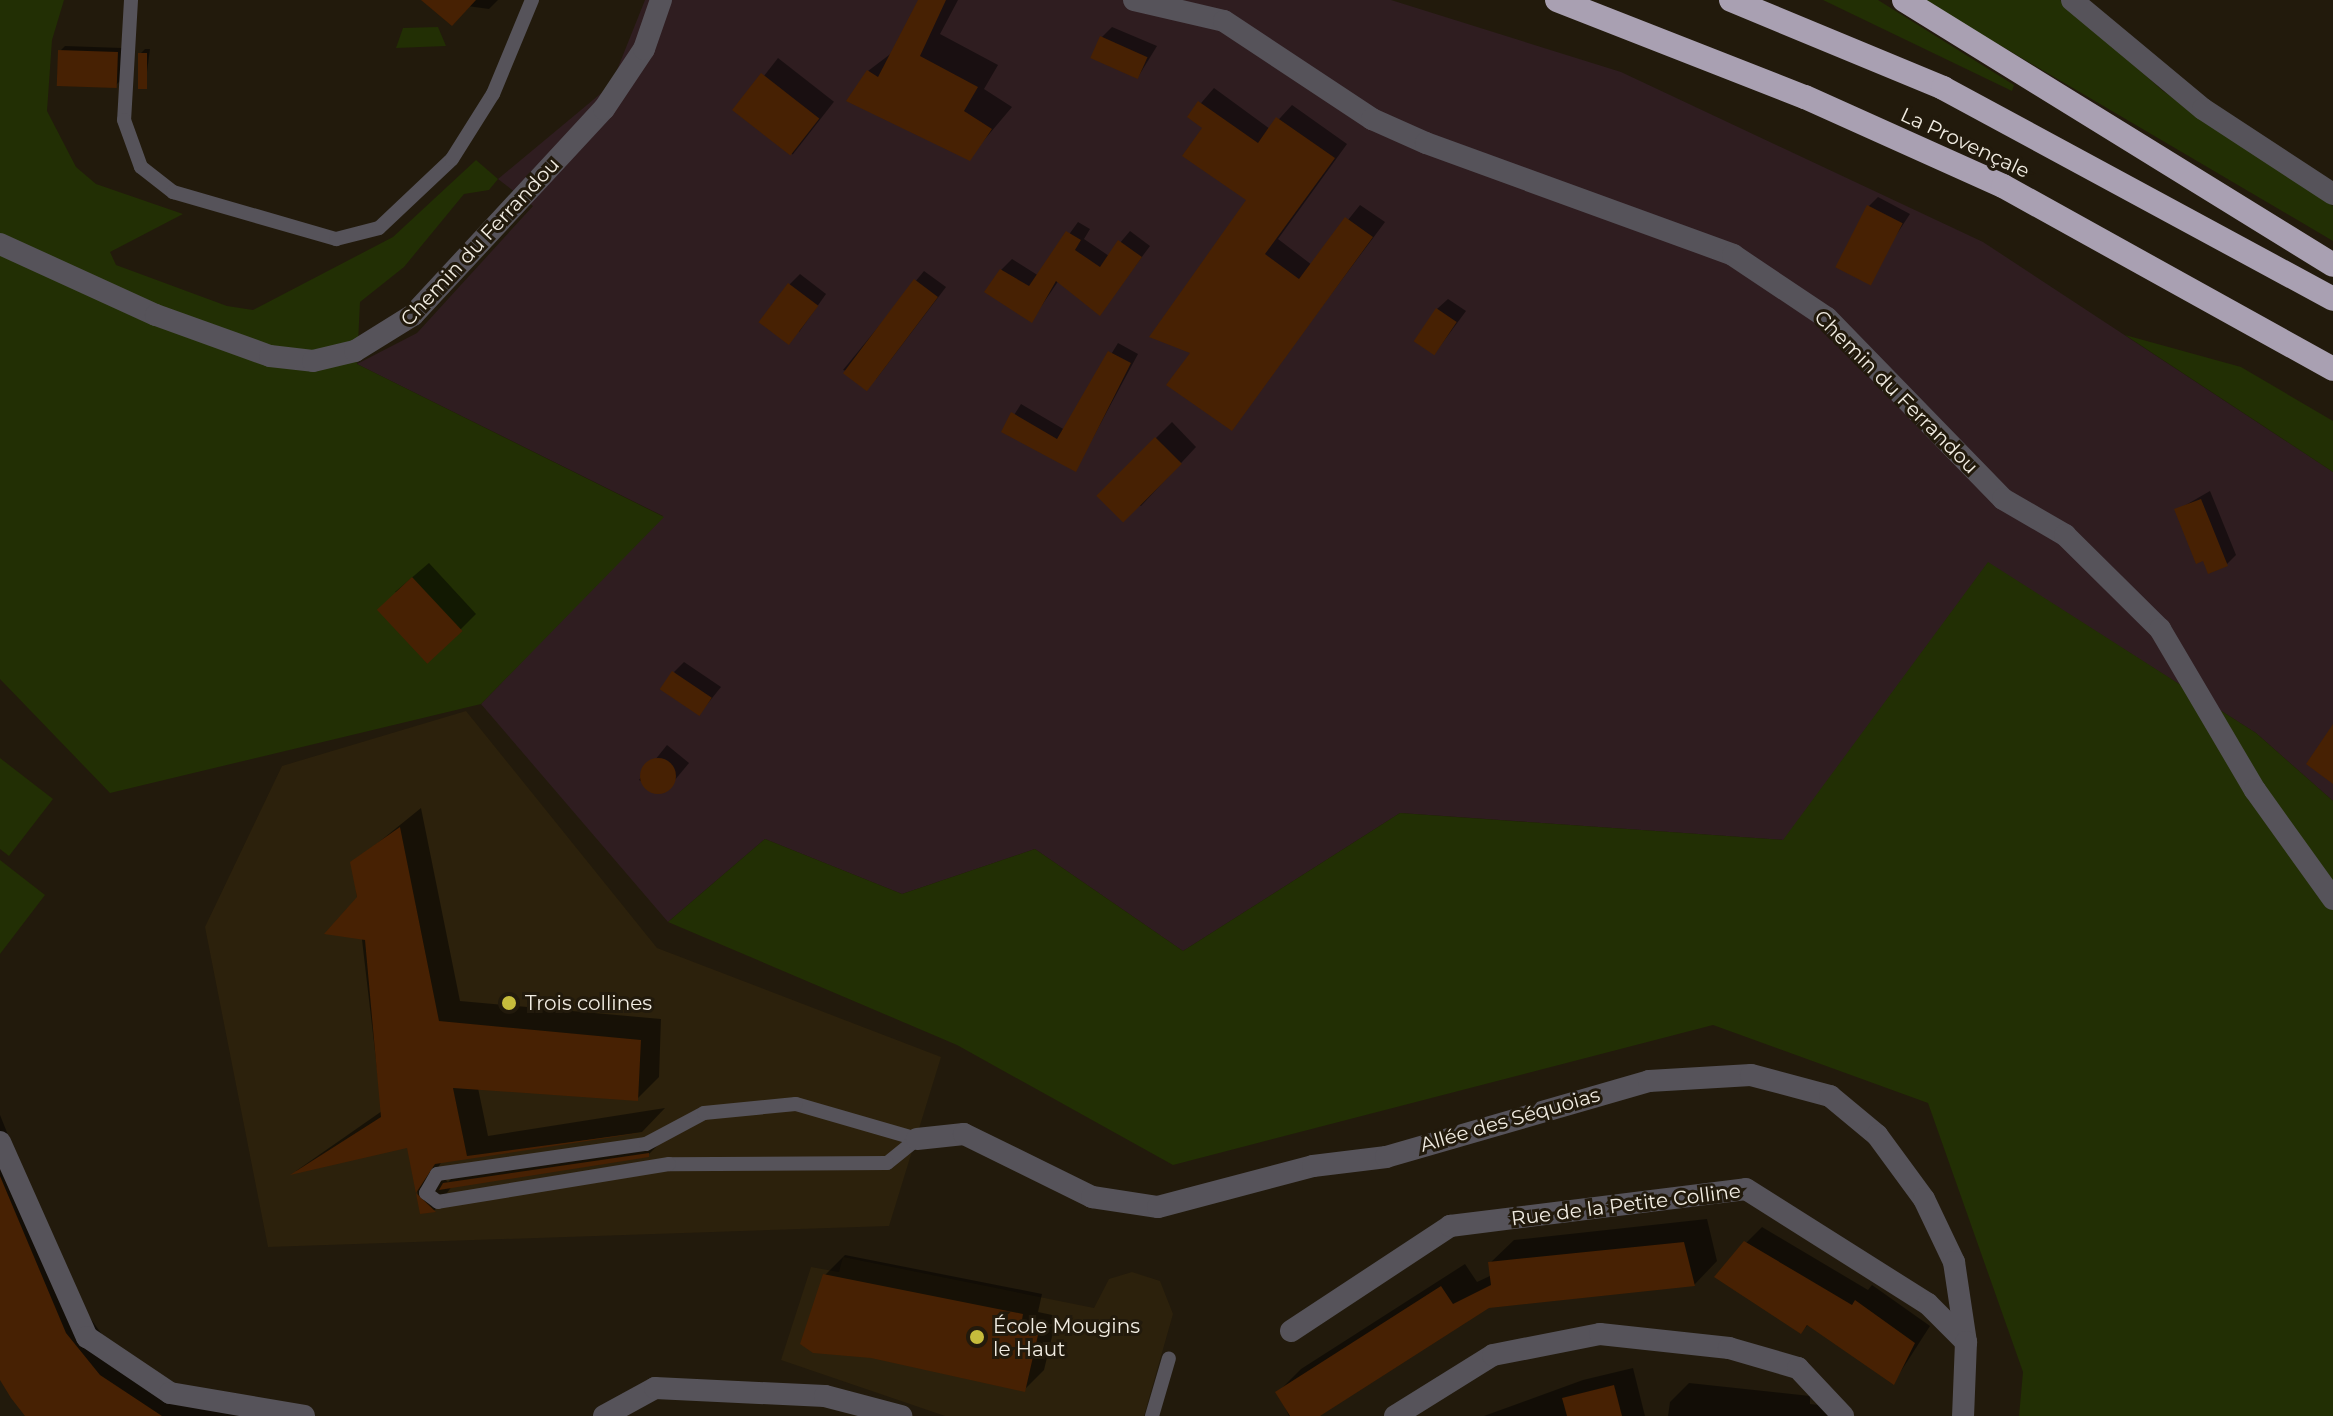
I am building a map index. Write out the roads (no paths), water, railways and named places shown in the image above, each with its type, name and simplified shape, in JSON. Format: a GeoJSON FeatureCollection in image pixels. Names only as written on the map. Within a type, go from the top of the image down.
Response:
{"type":"FeatureCollection","features":[{"type":"Feature","properties":{"kind":"highway","name":"La Provençale"},"geometry":{"type":"LineString","coordinates":[[1557,0],[1805,97],[1990,180],[2333,369]]}},
{"type":"Feature","properties":{"kind":"highway","name":"La Provençale"},"geometry":{"type":"LineString","coordinates":[[1731,0],[1943,88],[2333,299]]}},
{"type":"Feature","properties":{"kind":"highway"},"geometry":{"type":"LineString","coordinates":[[1904,0],[2333,265]]}},
{"type":"Feature","properties":{"kind":"street","name":"Chemin du Ferrandou"},"geometry":{"type":"LineString","coordinates":[[0,244],[141,309],[270,356],[313,361],[355,351],[413,315],[604,109],[644,49],[661,0]]}},
{"type":"Feature","properties":{"kind":"street","name":"Chemin du Ferrandou"},"geometry":{"type":"LineString","coordinates":[[1134,0],[1224,21],[1372,119],[1426,143],[1733,255],[1827,318],[2003,499],[2065,535],[2126,590],[2160,629],[2255,790],[2333,899]]}},
{"type":"Feature","properties":{"kind":"street"},"geometry":{"type":"LineString","coordinates":[[2072,0],[2203,109],[2333,194]]}},
{"type":"Feature","properties":{"kind":"street","name":"Allée des Séquoias"},"geometry":{"type":"LineString","coordinates":[[917,1139],[964,1134],[1092,1197],[1158,1207],[1313,1166],[1386,1157],[1649,1081],[1751,1075],[1830,1096],[1877,1135],[1924,1199],[1954,1262],[1966,1342]]}},
{"type":"Feature","properties":{"kind":"street"},"geometry":{"type":"LineString","coordinates":[[0,1142],[87,1337],[170,1393],[304,1416]]}},
{"type":"Feature","properties":{"kind":"street","name":"Rue de la Petite Colline"},"geometry":{"type":"LineString","coordinates":[[1291,1331],[1450,1226],[1746,1189],[1928,1304],[1966,1342]]}},
{"type":"Feature","properties":{"kind":"street"},"geometry":{"type":"LineString","coordinates":[[1395,1416],[1493,1355],[1600,1334],[1729,1348],[1798,1368],[1843,1416]]}},
{"type":"Feature","properties":{"kind":"street"},"geometry":{"type":"LineString","coordinates":[[1963,1416],[1966,1342]]}},
{"type":"Feature","properties":{"kind":"street"},"geometry":{"type":"LineString","coordinates":[[604,1416],[655,1388],[825,1396],[901,1416]]}},
{"type":"Feature","properties":{"kind":"lane"},"geometry":{"type":"LineString","coordinates":[[131,0],[124,120],[141,167],[173,192],[336,239],[379,228],[442,171],[493,94],[532,0]]}},
{"type":"Feature","properties":{"kind":"lane"},"geometry":{"type":"LineString","coordinates":[[796,1104],[917,1139],[887,1163],[669,1164],[438,1202],[426,1193],[437,1174],[646,1144],[704,1113],[796,1104]]}},
{"type":"Feature","properties":{"kind":"lane"},"geometry":{"type":"LineString","coordinates":[[1152,1416],[1169,1358]]}},
{"type":"Feature","properties":{"kind":"place","name":"Trois collines"},"geometry":{"type":"Point","coordinates":[509,1003]}},
{"type":"Feature","properties":{"kind":"place","name":"École Mougins le Haut"},"geometry":{"type":"Point","coordinates":[977,1337]}}]}
